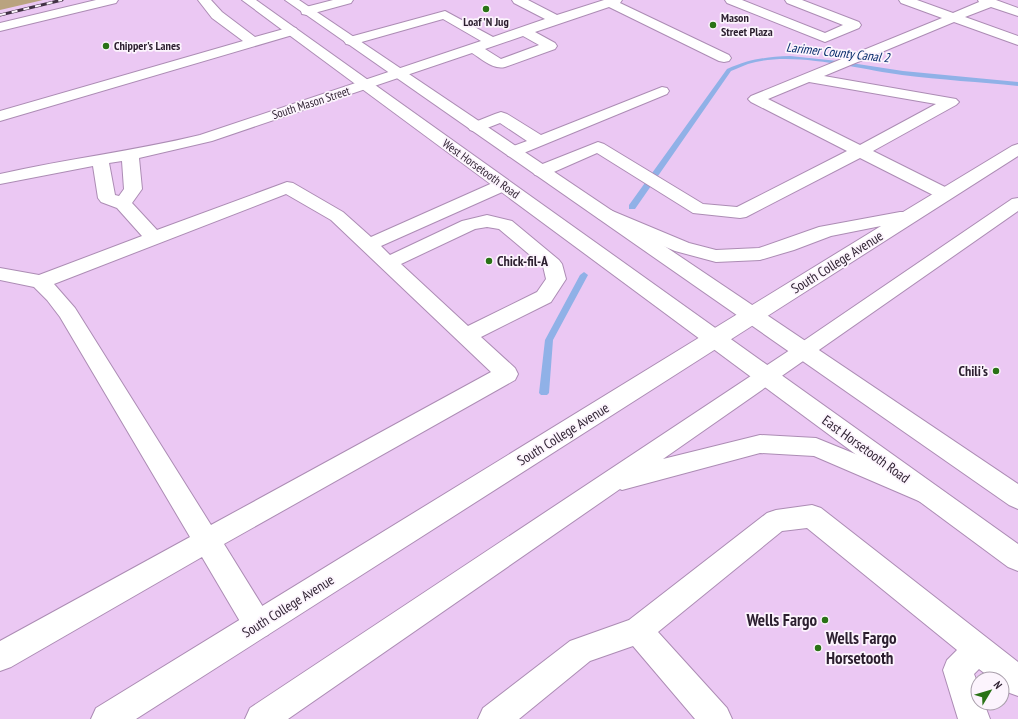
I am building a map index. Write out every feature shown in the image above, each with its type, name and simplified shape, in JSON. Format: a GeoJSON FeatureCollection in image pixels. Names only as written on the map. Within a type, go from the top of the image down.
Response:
{"type":"FeatureCollection","features":[{"type":"Feature","properties":{"kind":"main road"},"geometry":{"type":"LineString","coordinates":[[0,27],[112,0]]}},
{"type":"Feature","properties":{"kind":"main road"},"geometry":{"type":"LineString","coordinates":[[204,0],[217,15],[253,42]]}},
{"type":"Feature","properties":{"kind":"main road","name":"West Horsetooth Road"},"geometry":{"type":"LineString","coordinates":[[248,0],[714,338]]}},
{"type":"Feature","properties":{"kind":"main road"},"geometry":{"type":"LineString","coordinates":[[291,0],[1018,498]]}},
{"type":"Feature","properties":{"kind":"main road"},"geometry":{"type":"LineString","coordinates":[[307,11],[347,0]]}},
{"type":"Feature","properties":{"kind":"main road"},"geometry":{"type":"LineString","coordinates":[[518,0],[556,20]]}},
{"type":"Feature","properties":{"kind":"main road"},"geometry":{"type":"LineString","coordinates":[[731,0],[825,38],[854,25],[791,0]]}},
{"type":"Feature","properties":{"kind":"main road"},"geometry":{"type":"LineString","coordinates":[[905,0],[1018,41]]}},
{"type":"Feature","properties":{"kind":"main road"},"geometry":{"type":"LineString","coordinates":[[612,1],[724,58]]}},
{"type":"Feature","properties":{"kind":"main road","name":"South Mason Street"},"geometry":{"type":"LineString","coordinates":[[0,179],[59,166],[177,146],[206,138],[612,1]]}},
{"type":"Feature","properties":{"kind":"main road"},"geometry":{"type":"LineString","coordinates":[[945,194],[756,99],[953,18],[987,1],[1018,12]]}},
{"type":"Feature","properties":{"kind":"main road"},"geometry":{"type":"LineString","coordinates":[[266,12],[298,23],[364,70],[377,74],[399,74]]}},
{"type":"Feature","properties":{"kind":"main road"},"geometry":{"type":"LineString","coordinates":[[351,41],[445,15],[492,42]]}},
{"type":"Feature","properties":{"kind":"main road"},"geometry":{"type":"LineString","coordinates":[[0,116],[291,31]]}},
{"type":"Feature","properties":{"kind":"main road"},"geometry":{"type":"LineString","coordinates":[[474,48],[500,64],[550,46],[524,31]]}},
{"type":"Feature","properties":{"kind":"main road"},"geometry":{"type":"LineString","coordinates":[[365,85],[395,90],[409,97],[486,151],[513,164],[541,171],[598,147],[699,210],[740,213],[861,151],[951,102],[809,78]]}},
{"type":"Feature","properties":{"kind":"main road"},"geometry":{"type":"LineString","coordinates":[[514,152],[662,91]]}},
{"type":"Feature","properties":{"kind":"main road"},"geometry":{"type":"LineString","coordinates":[[476,127],[501,118],[539,141]]}},
{"type":"Feature","properties":{"kind":"main road","name":"South College Avenue"},"geometry":{"type":"LineString","coordinates":[[107,719],[1018,149]]}},
{"type":"Feature","properties":{"kind":"main road"},"geometry":{"type":"LineString","coordinates":[[124,204],[133,189],[130,155]]}},
{"type":"Feature","properties":{"kind":"main road"},"geometry":{"type":"LineString","coordinates":[[100,160],[107,198],[124,204],[154,238]]}},
{"type":"Feature","properties":{"kind":"main road"},"geometry":{"type":"LineString","coordinates":[[368,245],[503,185]]}},
{"type":"Feature","properties":{"kind":"main road"},"geometry":{"type":"LineString","coordinates":[[0,657],[507,374],[337,216],[287,187],[40,282]]}},
{"type":"Feature","properties":{"kind":"main road"},"geometry":{"type":"LineString","coordinates":[[261,719],[804,351],[1018,203]]}},
{"type":"Feature","properties":{"kind":"main road"},"geometry":{"type":"LineString","coordinates":[[604,214],[682,247],[716,256],[760,254],[787,246],[826,231],[913,214]]}},
{"type":"Feature","properties":{"kind":"main road"},"geometry":{"type":"LineString","coordinates":[[388,263],[469,225],[487,221],[505,225],[552,264],[556,279],[544,297],[466,336]]}},
{"type":"Feature","properties":{"kind":"main road"},"geometry":{"type":"LineString","coordinates":[[0,274],[40,282],[54,295],[68,314],[258,625]]}},
{"type":"Feature","properties":{"kind":"main road","name":"East Horsetooth Road"},"geometry":{"type":"LineString","coordinates":[[714,338],[1018,559]]}},
{"type":"Feature","properties":{"kind":"main road"},"geometry":{"type":"LineString","coordinates":[[608,484],[760,444],[816,447],[930,496]]}},
{"type":"Feature","properties":{"kind":"main road"},"geometry":{"type":"LineString","coordinates":[[494,719],[580,651],[638,630],[776,521],[812,516],[1018,681]]}},
{"type":"Feature","properties":{"kind":"main road"},"geometry":{"type":"LineString","coordinates":[[638,630],[716,719]]}},
{"type":"Feature","properties":{"kind":"main road"},"geometry":{"type":"LineString","coordinates":[[974,719],[958,670],[978,649]]}},
{"type":"Feature","properties":{"kind":"main road"},"geometry":{"type":"LineString","coordinates":[[132,719],[163,684]]}},
{"type":"Feature","properties":{"kind":"shaded area"},"geometry":{"type":"Polygon","coordinates":[[[0,0],[43,0],[0,10],[0,0]]]}},
{"type":"Feature","properties":{"kind":"waterway","name":"Larimer County Canal 2"},"geometry":{"type":"LineString","coordinates":[[632,207],[729,70],[747,62],[790,58],[838,63],[903,73],[1018,84]]}},
{"type":"Feature","properties":{"kind":"waterway","name":"Larimer County Canal 2"},"geometry":{"type":"LineString","coordinates":[[544,393],[549,340],[584,275]]}},
{"type":"Feature","properties":{"kind":"railway"},"geometry":{"type":"LineString","coordinates":[[0,15],[62,0]]}},
{"type":"Feature","properties":{"kind":"place","name":"Loaf 'N Jug"},"geometry":{"type":"Point","coordinates":[486,9]}},
{"type":"Feature","properties":{"kind":"place","name":"Mason Street Plaza"},"geometry":{"type":"Point","coordinates":[713,25]}},
{"type":"Feature","properties":{"kind":"place","name":"Chipper's Lanes"},"geometry":{"type":"Point","coordinates":[106,46]}},
{"type":"Feature","properties":{"kind":"place","name":"Chick-fil-A"},"geometry":{"type":"Point","coordinates":[489,261]}},
{"type":"Feature","properties":{"kind":"place","name":"Chili's"},"geometry":{"type":"Point","coordinates":[996,371]}},
{"type":"Feature","properties":{"kind":"place","name":"Wells Fargo"},"geometry":{"type":"Point","coordinates":[825,620]}},
{"type":"Feature","properties":{"kind":"place","name":"Wells Fargo Horsetooth"},"geometry":{"type":"Point","coordinates":[818,648]}}]}
